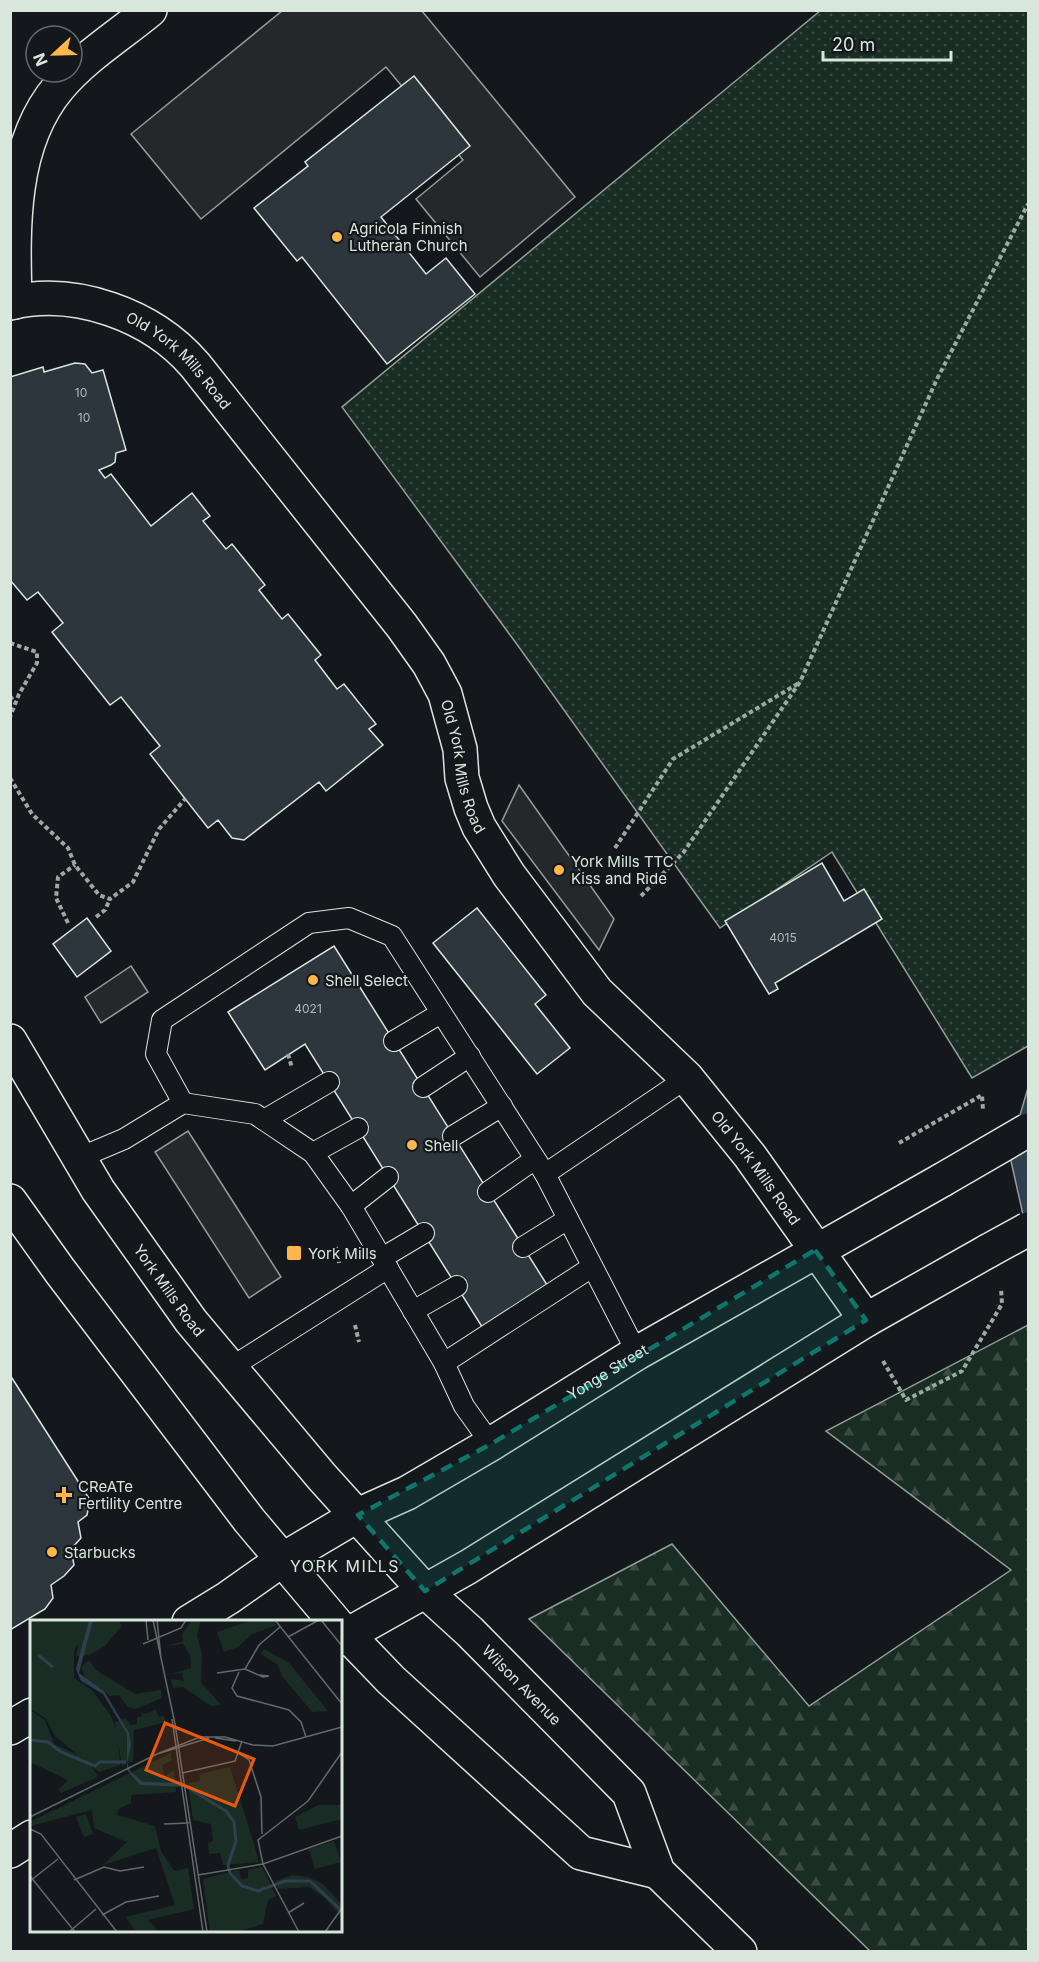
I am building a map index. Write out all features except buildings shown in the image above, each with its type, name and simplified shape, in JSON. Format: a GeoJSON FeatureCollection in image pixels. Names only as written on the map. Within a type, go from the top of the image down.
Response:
{"type":"FeatureCollection","features":[{"type":"Feature","properties":{"kind":"main road"},"geometry":{"type":"LineString","coordinates":[[13,303],[18,192],[25,153],[39,117],[58,88],[80,65],[150,10]]}},
{"type":"Feature","properties":{"kind":"main road","name":"Old York Mills Road"},"geometry":{"type":"LineString","coordinates":[[13,303],[49,298],[68,299],[109,309],[161,335],[190,358],[402,626],[429,664],[445,694],[455,727],[460,749],[462,778],[471,808],[479,827],[508,875],[597,992],[687,1078],[750,1156],[866,1320]]}},
{"type":"Feature","properties":{"kind":"main road","name":"York Mills Road"},"geometry":{"type":"LineString","coordinates":[[10,1041],[98,1190],[190,1321],[321,1477],[358,1515]]}},
{"type":"Feature","properties":{"kind":"main road","name":"Yonge Street"},"geometry":{"type":"LineString","coordinates":[[192,1620],[282,1560],[358,1515],[407,1493],[491,1444],[637,1353],[1029,1130]]}},
{"type":"Feature","properties":{"kind":"main road"},"geometry":{"type":"LineString","coordinates":[[10,1201],[60,1271],[249,1520],[332,1620]]}},
{"type":"Feature","properties":{"kind":"main road"},"geometry":{"type":"LineString","coordinates":[[342,1631],[425,1591],[468,1567],[866,1320],[1029,1230]]}},
{"type":"Feature","properties":{"kind":"main road","name":"Wilson Avenue"},"geometry":{"type":"LineString","coordinates":[[358,1515],[425,1591],[470,1632],[629,1793],[658,1872],[740,1952]]}},
{"type":"Feature","properties":{"kind":"main road"},"geometry":{"type":"LineString","coordinates":[[342,1632],[391,1680],[581,1853],[658,1872]]}},
{"type":"Feature","properties":{"kind":"main road"},"geometry":{"type":"LineString","coordinates":[[10,1728],[30,1716]]}},
{"type":"Feature","properties":{"kind":"main road"},"geometry":{"type":"LineString","coordinates":[[10,1851],[30,1838]]}},
{"type":"Feature","properties":{"kind":"lane"},"geometry":{"type":"LineString","coordinates":[[183,1103],[156,1054],[162,1020],[309,923],[349,918],[392,936],[540,1167],[637,1353]]}},
{"type":"Feature","properties":{"kind":"lane"},"geometry":{"type":"LineString","coordinates":[[394,1041],[441,1013]]}},
{"type":"Feature","properties":{"kind":"lane"},"geometry":{"type":"LineString","coordinates":[[423,1087],[470,1056]]}},
{"type":"Feature","properties":{"kind":"lane"},"geometry":{"type":"LineString","coordinates":[[488,1192],[540,1167],[687,1078]]}},
{"type":"Feature","properties":{"kind":"lane"},"geometry":{"type":"LineString","coordinates":[[264,1120],[329,1082]]}},
{"type":"Feature","properties":{"kind":"lane"},"geometry":{"type":"LineString","coordinates":[[79,1158],[124,1139],[183,1103],[255,1114],[313,1153],[351,1206],[444,1362],[464,1406],[491,1444]]}},
{"type":"Feature","properties":{"kind":"lane"},"geometry":{"type":"LineString","coordinates":[[453,1136],[502,1106]]}},
{"type":"Feature","properties":{"kind":"lane"},"geometry":{"type":"LineString","coordinates":[[313,1153],[358,1128]]}},
{"type":"Feature","properties":{"kind":"lane"},"geometry":{"type":"LineString","coordinates":[[351,1206],[388,1177]]}},
{"type":"Feature","properties":{"kind":"lane"},"geometry":{"type":"LineString","coordinates":[[523,1247],[568,1219]]}},
{"type":"Feature","properties":{"kind":"lane"},"geometry":{"type":"LineString","coordinates":[[230,1368],[385,1263],[424,1233]]}},
{"type":"Feature","properties":{"kind":"lane"},"geometry":{"type":"LineString","coordinates":[[444,1362],[592,1267]]}},
{"type":"Feature","properties":{"kind":"lane"},"geometry":{"type":"LineString","coordinates":[[414,1311],[457,1286]]}},
{"type":"Feature","properties":{"kind":"path"},"geometry":{"type":"LineString","coordinates":[[641,896],[683,853],[800,682],[937,379],[1029,204]]}},
{"type":"Feature","properties":{"kind":"path"},"geometry":{"type":"LineString","coordinates":[[10,643],[37,652],[37,663],[13,705],[10,717]]}},
{"type":"Feature","properties":{"kind":"path"},"geometry":{"type":"LineString","coordinates":[[615,848],[673,759],[800,682]]}},
{"type":"Feature","properties":{"kind":"path"},"geometry":{"type":"LineString","coordinates":[[10,696],[13,705]]}},
{"type":"Feature","properties":{"kind":"path"},"geometry":{"type":"LineString","coordinates":[[10,778],[33,814],[68,848],[75,865],[99,895],[110,899]]}},
{"type":"Feature","properties":{"kind":"path"},"geometry":{"type":"LineString","coordinates":[[96,917],[105,910],[110,899],[133,882],[159,829],[185,799]]}},
{"type":"Feature","properties":{"kind":"path"},"geometry":{"type":"LineString","coordinates":[[68,922],[56,898],[58,877],[75,865]]}},
{"type":"Feature","properties":{"kind":"path"},"geometry":{"type":"LineString","coordinates":[[898,1143],[982,1095]]}},
{"type":"Feature","properties":{"kind":"path"},"geometry":{"type":"LineString","coordinates":[[883,1361],[906,1400],[962,1371],[1002,1304]]}},
{"type":"Feature","properties":{"kind":"highlighted area"},"geometry":{"type":"Polygon","coordinates":[[[815,1250],[866,1320],[425,1591],[358,1515],[491,1444],[815,1250]]]}},
{"type":"Feature","properties":{"kind":"green space"},"geometry":{"type":"Polygon","coordinates":[[[820,11],[1028,11],[1028,1046],[972,1078],[832,852],[720,928],[516,643],[342,407],[820,11]]]}},
{"type":"Feature","properties":{"kind":"green space"},"geometry":{"type":"Polygon","coordinates":[[[1028,1325],[1028,1951],[870,1951],[529,1619],[672,1544],[809,1706],[1011,1570],[826,1431],[1028,1325]]]}},
{"type":"Feature","properties":{"kind":"shaded area"},"geometry":{"type":"Polygon","coordinates":[[[282,11],[422,11],[575,197],[480,277],[416,199],[463,160],[386,67],[201,219],[131,134],[282,11]]]}},
{"type":"Feature","properties":{"kind":"shaded area","name":"York Mills TTC Kiss and Ride"},"geometry":{"type":"Polygon","coordinates":[[[519,785],[614,919],[599,950],[502,821],[519,785]]]}},
{"type":"Feature","properties":{"kind":"shaded area"},"geometry":{"type":"Polygon","coordinates":[[[131,966],[148,992],[101,1023],[85,997],[131,966]]]}},
{"type":"Feature","properties":{"kind":"shaded area"},"geometry":{"type":"Polygon","coordinates":[[[188,1131],[281,1277],[249,1298],[155,1152],[188,1131]]]}},
{"type":"Feature","properties":{"kind":"water"},"geometry":{"type":"Polygon","coordinates":[[[1028,1088],[1028,1237],[1009,1152],[1028,1088]]]}},
{"type":"Feature","properties":{"kind":"place","name":"Agricola Finnish Lutheran Church"},"geometry":{"type":"Point","coordinates":[337,237]}},
{"type":"Feature","properties":{"kind":"place","name":"York Mills TTC Kiss and Ride"},"geometry":{"type":"Point","coordinates":[559,870]}},
{"type":"Feature","properties":{"kind":"place","name":"Shell Select"},"geometry":{"type":"Point","coordinates":[313,980]}},
{"type":"Feature","properties":{"kind":"place","name":"Shell"},"geometry":{"type":"Point","coordinates":[412,1145]}},
{"type":"Feature","properties":{"kind":"place","name":"York Mills"},"geometry":{"type":"Point","coordinates":[294,1253]}},
{"type":"Feature","properties":{"kind":"place","name":"CReATe Fertility Centre"},"geometry":{"type":"Point","coordinates":[64,1495]}},
{"type":"Feature","properties":{"kind":"place","name":"Starbucks"},"geometry":{"type":"Point","coordinates":[52,1552]}},
{"type":"Feature","properties":{"kind":"district","name":"YORK MILLS"},"geometry":{"type":"Point","coordinates":[345,1566]}}]}
